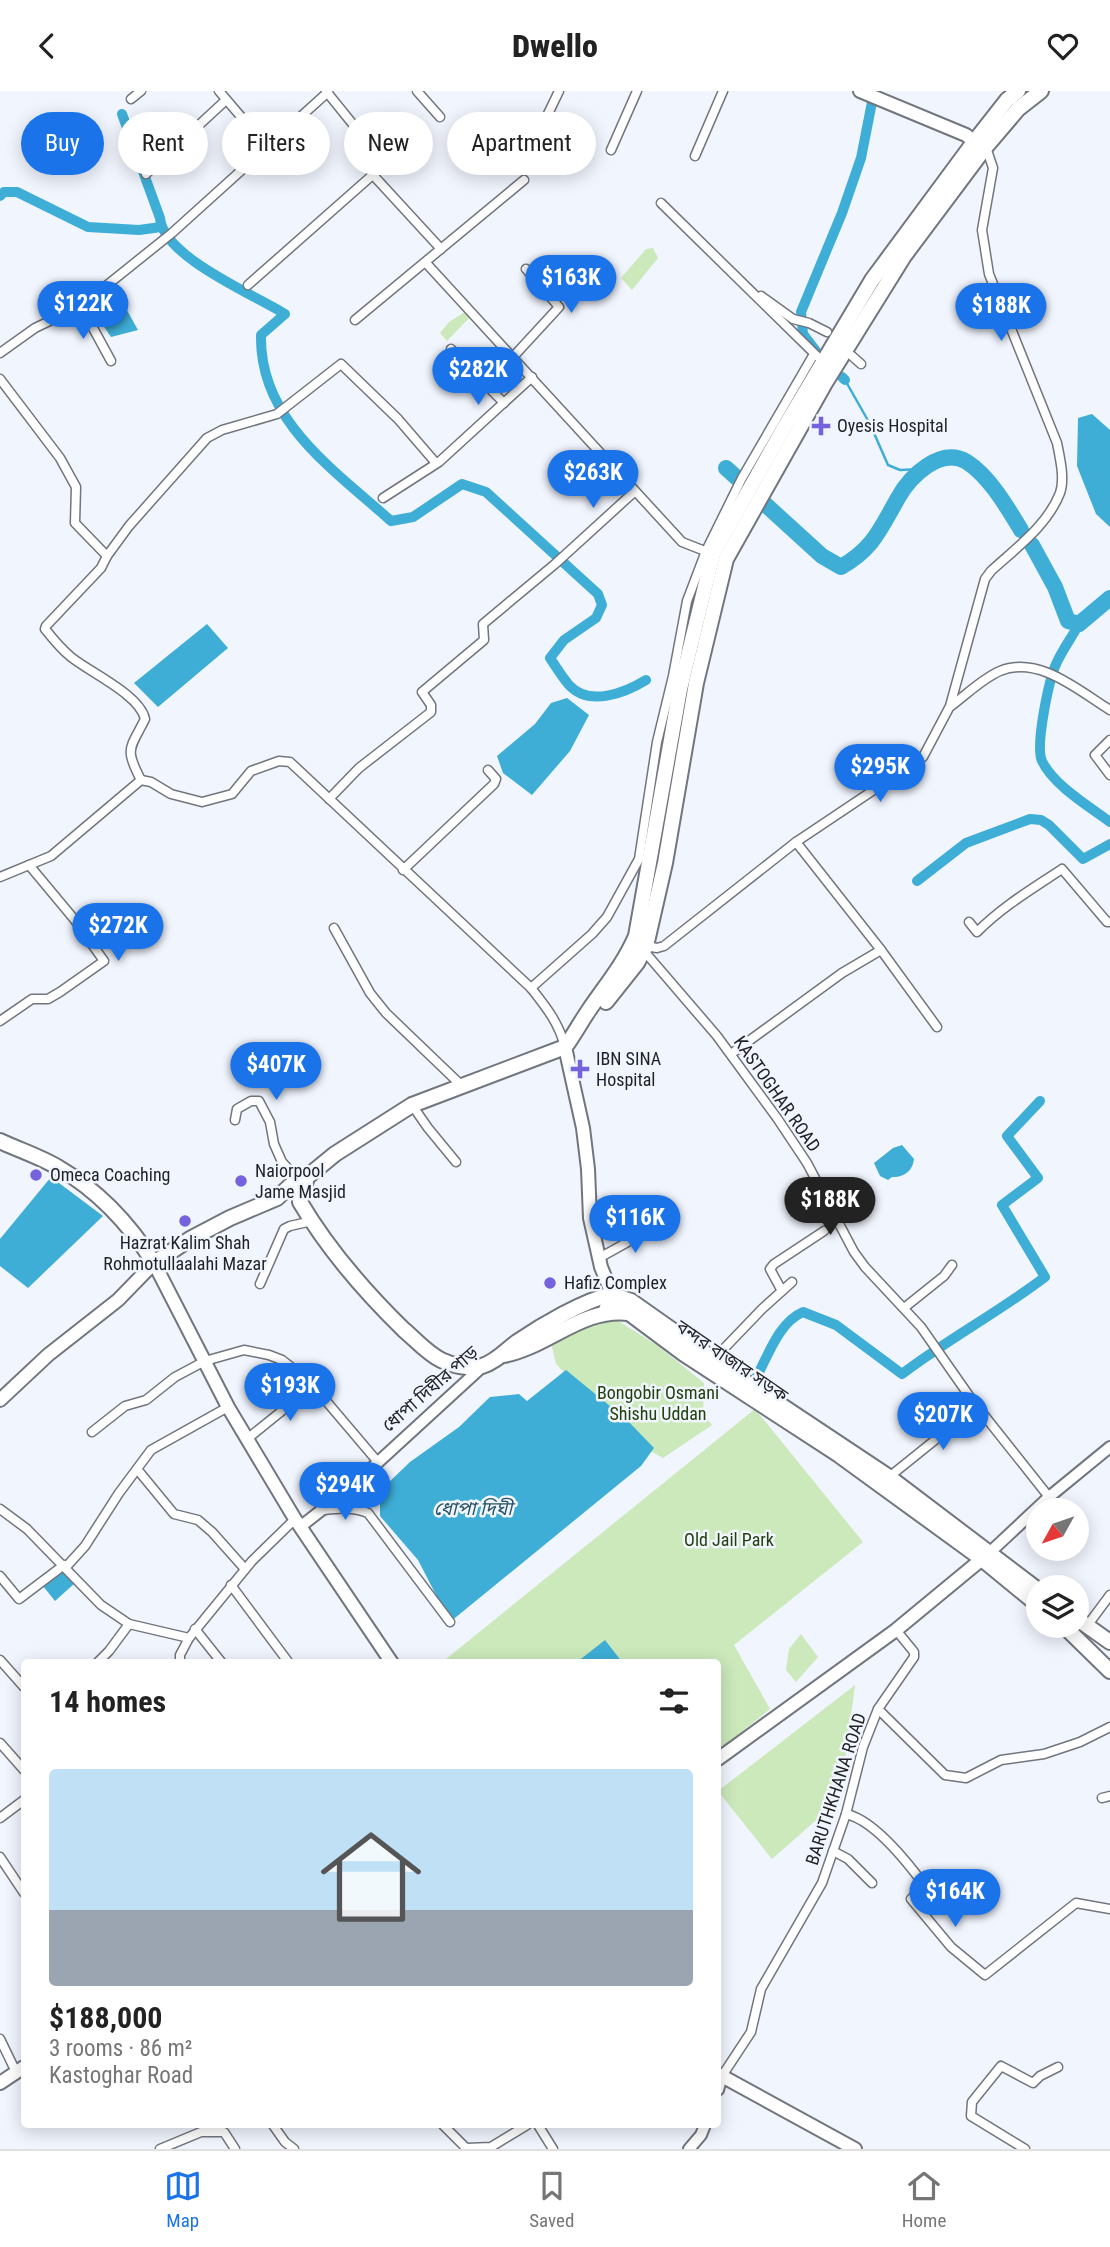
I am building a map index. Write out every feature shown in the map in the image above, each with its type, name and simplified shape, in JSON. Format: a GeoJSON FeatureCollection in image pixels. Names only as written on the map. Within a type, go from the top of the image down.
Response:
{"type":"FeatureCollection","features":[{"type":"Feature","properties":{"kind":"highway"},"geometry":{"type":"LineString","coordinates":[[578,1030],[587,1013],[627,959],[636,936],[680,689],[706,577],[715,555],[818,358],[872,280],[979,145],[1018,109],[1028,93]]}},
{"type":"Feature","properties":{"kind":"highway"},"geometry":{"type":"LineString","coordinates":[[0,1141],[58,1167],[88,1187],[136,1234],[154,1262],[230,1218],[277,1198],[335,1154],[412,1105],[565,1047],[601,1008],[645,948],[664,863],[696,683],[715,555],[766,486],[865,318],[979,145]]}},
{"type":"Feature","properties":{"kind":"highway"},"geometry":{"type":"LineString","coordinates":[[303,1179],[300,1202],[330,1250],[380,1307],[423,1348],[441,1360],[461,1367],[483,1366]]}},
{"type":"Feature","properties":{"kind":"highway"},"geometry":{"type":"LineString","coordinates":[[277,1198],[300,1202]]}},
{"type":"Feature","properties":{"kind":"highway"},"geometry":{"type":"LineString","coordinates":[[600,1298],[631,1301],[889,1477],[986,1556],[1026,1582]]}},
{"type":"Feature","properties":{"kind":"highway","name":"ধোপা দিঘীর পাড়"},"geometry":{"type":"LineString","coordinates":[[483,1366],[518,1342],[600,1298]]}},
{"type":"Feature","properties":{"kind":"highway","name":"বন্দর বাজার সড়ক"},"geometry":{"type":"LineString","coordinates":[[600,1298],[629,1313],[711,1373],[839,1455],[986,1556],[1026,1594]]}},
{"type":"Feature","properties":{"kind":"highway"},"geometry":{"type":"LineString","coordinates":[[502,1355],[523,1351],[604,1312],[629,1313]]}},
{"type":"Feature","properties":{"kind":"highway"},"geometry":{"type":"LineString","coordinates":[[1089,1627],[1110,1642]]}},
{"type":"Feature","properties":{"kind":"highway"},"geometry":{"type":"LineString","coordinates":[[1076,1638],[1110,1671]]}},
{"type":"Feature","properties":{"kind":"main road"},"geometry":{"type":"LineString","coordinates":[[860,91],[966,135],[979,145]]}},
{"type":"Feature","properties":{"kind":"main road","name":"বন্দর বাজার সড়ক"},"geometry":{"type":"LineString","coordinates":[[565,1047],[583,1128],[590,1218],[605,1275],[600,1298]]}},
{"type":"Feature","properties":{"kind":"main road"},"geometry":{"type":"LineString","coordinates":[[0,1399],[48,1355],[118,1300],[154,1262],[228,1407],[298,1523],[389,1659]]}},
{"type":"Feature","properties":{"kind":"main road"},"geometry":{"type":"LineString","coordinates":[[604,1312],[600,1287],[605,1275]]}},
{"type":"Feature","properties":{"kind":"main road"},"geometry":{"type":"LineString","coordinates":[[721,1757],[897,1630],[986,1556]]}},
{"type":"Feature","properties":{"kind":"main road"},"geometry":{"type":"LineString","coordinates":[[0,2083],[20,2069]]}},
{"type":"Feature","properties":{"kind":"main road"},"geometry":{"type":"LineString","coordinates":[[721,2076],[855,2149]]}},
{"type":"Feature","properties":{"kind":"street"},"geometry":{"type":"LineString","coordinates":[[131,99],[141,91]]}},
{"type":"Feature","properties":{"kind":"street"},"geometry":{"type":"LineString","coordinates":[[219,91],[236,112]]}},
{"type":"Feature","properties":{"kind":"street"},"geometry":{"type":"LineString","coordinates":[[418,91],[440,117]]}},
{"type":"Feature","properties":{"kind":"street"},"geometry":{"type":"LineString","coordinates":[[549,112],[559,91]]}},
{"type":"Feature","properties":{"kind":"street"},"geometry":{"type":"LineString","coordinates":[[611,150],[637,91]]}},
{"type":"Feature","properties":{"kind":"street"},"geometry":{"type":"LineString","coordinates":[[695,156],[723,91]]}},
{"type":"Feature","properties":{"kind":"street"},"geometry":{"type":"LineString","coordinates":[[304,112],[327,92],[344,113]]}},
{"type":"Feature","properties":{"kind":"street"},"geometry":{"type":"LineString","coordinates":[[208,117],[226,100]]}},
{"type":"Feature","properties":{"kind":"street"},"geometry":{"type":"LineString","coordinates":[[645,948],[664,946],[796,842],[923,757],[950,706],[985,579],[1039,527],[1061,491],[1058,443],[989,274],[982,230],[993,168],[988,153],[979,145]]}},
{"type":"Feature","properties":{"kind":"street"},"geometry":{"type":"LineString","coordinates":[[0,353],[35,328],[81,306],[172,233],[235,175]]}},
{"type":"Feature","properties":{"kind":"street"},"geometry":{"type":"LineString","coordinates":[[248,285],[373,175],[441,249]]}},
{"type":"Feature","properties":{"kind":"street"},"geometry":{"type":"LineString","coordinates":[[355,320],[524,180]]}},
{"type":"Feature","properties":{"kind":"street"},"geometry":{"type":"LineString","coordinates":[[662,203],[818,358]]}},
{"type":"Feature","properties":{"kind":"street"},"geometry":{"type":"LineString","coordinates":[[716,258],[726,263],[755,292],[793,319],[827,332]]}},
{"type":"Feature","properties":{"kind":"street"},"geometry":{"type":"LineString","coordinates":[[426,263],[682,542],[715,555],[687,601],[657,742],[639,859],[607,918],[531,988]]}},
{"type":"Feature","properties":{"kind":"street"},"geometry":{"type":"LineString","coordinates":[[513,357],[559,307],[526,269]]}},
{"type":"Feature","properties":{"kind":"street"},"geometry":{"type":"LineString","coordinates":[[81,306],[111,361]]}},
{"type":"Feature","properties":{"kind":"street"},"geometry":{"type":"LineString","coordinates":[[451,349],[504,403]]}},
{"type":"Feature","properties":{"kind":"street"},"geometry":{"type":"LineString","coordinates":[[852,356],[861,364]]}},
{"type":"Feature","properties":{"kind":"street"},"geometry":{"type":"LineString","coordinates":[[435,462],[414,436],[342,363],[277,414],[222,430],[207,439],[129,526],[101,568],[45,629],[72,658],[141,707],[145,719],[129,750],[132,763],[141,779],[171,794],[202,802],[232,794],[251,771],[284,761],[290,762],[531,988],[551,1013],[561,1031],[565,1047]]}},
{"type":"Feature","properties":{"kind":"street"},"geometry":{"type":"LineString","coordinates":[[383,498],[435,462],[439,462],[532,377]]}},
{"type":"Feature","properties":{"kind":"street"},"geometry":{"type":"LineString","coordinates":[[0,379],[60,459],[76,487],[75,523],[107,556]]}},
{"type":"Feature","properties":{"kind":"street"},"geometry":{"type":"LineString","coordinates":[[329,799],[359,768],[431,712],[431,705],[422,692],[484,641],[483,624],[555,564],[634,492]]}},
{"type":"Feature","properties":{"kind":"street"},"geometry":{"type":"LineString","coordinates":[[950,706],[999,671],[1023,666],[1041,670],[1110,710]]}},
{"type":"Feature","properties":{"kind":"street"},"geometry":{"type":"LineString","coordinates":[[1110,740],[1095,755],[1110,775]]}},
{"type":"Feature","properties":{"kind":"street"},"geometry":{"type":"LineString","coordinates":[[403,870],[494,784],[496,779],[488,770]]}},
{"type":"Feature","properties":{"kind":"street"},"geometry":{"type":"LineString","coordinates":[[0,877],[51,856],[141,779]]}},
{"type":"Feature","properties":{"kind":"street"},"geometry":{"type":"LineString","coordinates":[[796,842],[881,950],[937,1027]]}},
{"type":"Feature","properties":{"kind":"street"},"geometry":{"type":"LineString","coordinates":[[0,1021],[32,999],[48,999],[104,961],[74,919],[29,865]]}},
{"type":"Feature","properties":{"kind":"street"},"geometry":{"type":"LineString","coordinates":[[969,922],[977,932],[1029,889],[1062,869],[1107,922],[1110,922]]}},
{"type":"Feature","properties":{"kind":"street"},"geometry":{"type":"LineString","coordinates":[[334,929],[370,993],[386,1013],[461,1086]]}},
{"type":"Feature","properties":{"kind":"street","name":"KASTOGHAR ROAD"},"geometry":{"type":"LineString","coordinates":[[645,948],[731,1054],[807,1163],[854,1252],[876,1280],[921,1327],[972,1400],[1048,1497]]}},
{"type":"Feature","properties":{"kind":"street"},"geometry":{"type":"LineString","coordinates":[[731,1054],[842,973],[881,950]]}},
{"type":"Feature","properties":{"kind":"street"},"geometry":{"type":"LineString","coordinates":[[235,1120],[237,1109],[251,1101],[259,1101],[270,1122],[274,1144],[282,1162],[303,1179]]}},
{"type":"Feature","properties":{"kind":"street"},"geometry":{"type":"LineString","coordinates":[[412,1105],[456,1162]]}},
{"type":"Feature","properties":{"kind":"street"},"geometry":{"type":"LineString","coordinates":[[260,1284],[284,1229],[312,1221]]}},
{"type":"Feature","properties":{"kind":"street"},"geometry":{"type":"LineString","coordinates":[[599,1258],[652,1224]]}},
{"type":"Feature","properties":{"kind":"street"},"geometry":{"type":"LineString","coordinates":[[782,1291],[770,1269],[824,1231]]}},
{"type":"Feature","properties":{"kind":"street"},"geometry":{"type":"LineString","coordinates":[[904,1308],[944,1276],[951,1265]]}},
{"type":"Feature","properties":{"kind":"street"},"geometry":{"type":"LineString","coordinates":[[713,1359],[792,1282]]}},
{"type":"Feature","properties":{"kind":"street"},"geometry":{"type":"LineString","coordinates":[[92,1431],[125,1406],[146,1400],[175,1377],[205,1361],[244,1350],[282,1360],[310,1382],[342,1416],[377,1461]]}},
{"type":"Feature","properties":{"kind":"street","name":"ধোপা দিঘীর পাড়"},"geometry":{"type":"LineString","coordinates":[[298,1523],[324,1510],[483,1366]]}},
{"type":"Feature","properties":{"kind":"street"},"geometry":{"type":"LineString","coordinates":[[247,1439],[283,1410],[310,1382]]}},
{"type":"Feature","properties":{"kind":"street"},"geometry":{"type":"LineString","coordinates":[[889,1477],[935,1440],[935,1431],[972,1400]]}},
{"type":"Feature","properties":{"kind":"street"},"geometry":{"type":"LineString","coordinates":[[0,1576],[19,1599],[65,1566],[85,1546],[151,1450],[228,1407]]}},
{"type":"Feature","properties":{"kind":"street"},"geometry":{"type":"LineString","coordinates":[[986,1556],[1048,1497],[1110,1447]]}},
{"type":"Feature","properties":{"kind":"street"},"geometry":{"type":"LineString","coordinates":[[137,1469],[174,1514],[198,1520],[245,1569]]}},
{"type":"Feature","properties":{"kind":"street"},"geometry":{"type":"LineString","coordinates":[[324,1510],[345,1508],[368,1513],[450,1622]]}},
{"type":"Feature","properties":{"kind":"street"},"geometry":{"type":"LineString","coordinates":[[0,1509],[27,1529],[101,1605],[129,1624],[188,1638]]}},
{"type":"Feature","properties":{"kind":"street"},"geometry":{"type":"LineString","coordinates":[[180,1659],[188,1638],[231,1585],[245,1569],[298,1523]]}},
{"type":"Feature","properties":{"kind":"street"},"geometry":{"type":"LineString","coordinates":[[231,1585],[286,1659]]}},
{"type":"Feature","properties":{"kind":"street"},"geometry":{"type":"LineString","coordinates":[[1089,1615],[1110,1595]]}},
{"type":"Feature","properties":{"kind":"street"},"geometry":{"type":"LineString","coordinates":[[100,1659],[129,1624]]}},
{"type":"Feature","properties":{"kind":"street"},"geometry":{"type":"LineString","coordinates":[[195,1629],[219,1659]]}},
{"type":"Feature","properties":{"kind":"street","name":"BARUTHKHANA ROAD"},"geometry":{"type":"LineString","coordinates":[[721,2074],[751,2032],[761,1989],[822,1883],[846,1814],[863,1747],[878,1709],[914,1657],[914,1652],[897,1630]]}},
{"type":"Feature","properties":{"kind":"street"},"geometry":{"type":"LineString","coordinates":[[0,1660],[21,1684]]}},
{"type":"Feature","properties":{"kind":"street"},"geometry":{"type":"LineString","coordinates":[[878,1709],[945,1775],[966,1778],[1001,1760],[1044,1754],[1080,1742],[1110,1727]]}},
{"type":"Feature","properties":{"kind":"street"},"geometry":{"type":"LineString","coordinates":[[0,1742],[21,1766]]}},
{"type":"Feature","properties":{"kind":"street"},"geometry":{"type":"LineString","coordinates":[[0,1818],[21,1802]]}},
{"type":"Feature","properties":{"kind":"street"},"geometry":{"type":"LineString","coordinates":[[846,1814],[860,1817],[910,1865],[925,1886],[911,1899],[951,1947],[985,1976],[1076,1903],[1110,1909]]}},
{"type":"Feature","properties":{"kind":"street"},"geometry":{"type":"LineString","coordinates":[[833,1851],[848,1859],[872,1883]]}},
{"type":"Feature","properties":{"kind":"street"},"geometry":{"type":"LineString","coordinates":[[0,1857],[21,1888]]}},
{"type":"Feature","properties":{"kind":"street"},"geometry":{"type":"LineString","coordinates":[[0,2039],[20,2069]]}},
{"type":"Feature","properties":{"kind":"street"},"geometry":{"type":"LineString","coordinates":[[1025,2149],[971,2116],[972,2102],[1001,2066],[1033,2083],[1040,2076],[1058,2067]]}},
{"type":"Feature","properties":{"kind":"street"},"geometry":{"type":"LineString","coordinates":[[275,2128],[294,2149]]}},
{"type":"Feature","properties":{"kind":"street"},"geometry":{"type":"LineString","coordinates":[[446,2128],[466,2149],[491,2148],[522,2128]]}},
{"type":"Feature","properties":{"kind":"street"},"geometry":{"type":"LineString","coordinates":[[540,2128],[553,2149]]}},
{"type":"Feature","properties":{"kind":"street"},"geometry":{"type":"LineString","coordinates":[[689,2149],[704,2128]]}},
{"type":"Feature","properties":{"kind":"street"},"geometry":{"type":"LineString","coordinates":[[160,2149],[201,2132],[224,2132],[235,2149]]}},
{"type":"Feature","properties":{"kind":"green space"},"geometry":{"type":"Polygon","coordinates":[[[653,248],[658,258],[632,290],[621,278],[646,249],[653,248]]]}},
{"type":"Feature","properties":{"kind":"green space"},"geometry":{"type":"Polygon","coordinates":[[[465,312],[470,317],[447,341],[440,333],[449,322],[465,312]]]}},
{"type":"Feature","properties":{"kind":"green space","name":"Bongobir Osmani Shishu Uddan"},"geometry":{"type":"Polygon","coordinates":[[[612,1317],[658,1346],[704,1383],[703,1414],[712,1425],[663,1458],[632,1441],[556,1364],[551,1343],[612,1317]]]}},
{"type":"Feature","properties":{"kind":"green space","name":"Old Jail Park"},"geometry":{"type":"Polygon","coordinates":[[[755,1409],[863,1542],[734,1645],[770,1709],[721,1749],[721,1659],[446,1659],[755,1409]]]}},
{"type":"Feature","properties":{"kind":"green space"},"geometry":{"type":"Polygon","coordinates":[[[801,1634],[818,1657],[796,1682],[786,1670],[789,1649],[801,1634]]]}},
{"type":"Feature","properties":{"kind":"green space"},"geometry":{"type":"Polygon","coordinates":[[[855,1685],[842,1786],[822,1815],[772,1859],[721,1795],[721,1789],[855,1685]]]}},
{"type":"Feature","properties":{"kind":"water"},"geometry":{"type":"Polygon","coordinates":[[[119,296],[138,330],[111,337],[94,312],[119,296]]]}},
{"type":"Feature","properties":{"kind":"water"},"geometry":{"type":"Polygon","coordinates":[[[1092,414],[1110,430],[1110,527],[1096,514],[1077,466],[1078,418],[1092,414]]]}},
{"type":"Feature","properties":{"kind":"water"},"geometry":{"type":"Polygon","coordinates":[[[207,624],[228,648],[158,707],[134,683],[207,624]]]}},
{"type":"Feature","properties":{"kind":"water"},"geometry":{"type":"Polygon","coordinates":[[[567,698],[589,715],[570,751],[532,795],[503,773],[497,756],[535,724],[551,703],[567,698]]]}},
{"type":"Feature","properties":{"kind":"water"},"geometry":{"type":"Polygon","coordinates":[[[902,1145],[914,1159],[910,1170],[888,1180],[880,1176],[874,1163],[893,1148],[902,1145]]]}},
{"type":"Feature","properties":{"kind":"water"},"geometry":{"type":"Polygon","coordinates":[[[51,1177],[103,1216],[28,1288],[0,1266],[0,1239],[51,1177]]]}},
{"type":"Feature","properties":{"kind":"water","name":"ধোপা দিঘী"},"geometry":{"type":"Polygon","coordinates":[[[566,1370],[627,1420],[654,1448],[641,1466],[450,1622],[418,1560],[380,1516],[380,1500],[385,1486],[410,1462],[459,1427],[490,1397],[519,1394],[527,1401],[566,1370]]]}},
{"type":"Feature","properties":{"kind":"water"},"geometry":{"type":"Polygon","coordinates":[[[62,1570],[75,1583],[55,1601],[43,1586],[62,1570]]]}},
{"type":"Feature","properties":{"kind":"water"},"geometry":{"type":"Polygon","coordinates":[[[605,1640],[620,1659],[581,1659],[605,1640]]]}},
{"type":"Feature","properties":{"kind":"waterway"},"geometry":{"type":"LineString","coordinates":[[816,351],[803,334],[801,312],[842,213],[861,158],[874,92]]}},
{"type":"Feature","properties":{"kind":"waterway"},"geometry":{"type":"LineString","coordinates":[[144,175],[165,233],[177,247],[212,273],[285,314],[261,335],[264,365],[272,393],[286,418],[324,462],[391,521],[413,517],[462,484],[486,492],[598,594],[602,605],[596,618],[564,640],[550,658],[569,685],[577,692],[597,697],[618,693],[646,680]]}},
{"type":"Feature","properties":{"kind":"waterway"},"geometry":{"type":"LineString","coordinates":[[0,196],[4,192],[17,192],[88,227],[139,230],[161,227]]}},
{"type":"Feature","properties":{"kind":"waterway"},"geometry":{"type":"LineString","coordinates":[[842,377],[845,380]]}},
{"type":"Feature","properties":{"kind":"waterway"},"geometry":{"type":"LineString","coordinates":[[845,380],[870,424],[888,465],[900,470],[923,469]]}},
{"type":"Feature","properties":{"kind":"waterway"},"geometry":{"type":"LineString","coordinates":[[766,505],[822,556],[841,567],[869,545],[903,489],[918,473],[937,461],[957,458],[967,462],[983,476],[1021,530]]}},
{"type":"Feature","properties":{"kind":"waterway"},"geometry":{"type":"LineString","coordinates":[[726,468],[737,478]]}},
{"type":"Feature","properties":{"kind":"waterway"},"geometry":{"type":"LineString","coordinates":[[1032,545],[1055,587],[1068,621],[1079,624],[1110,598]]}},
{"type":"Feature","properties":{"kind":"waterway"},"geometry":{"type":"LineString","coordinates":[[1079,624],[1054,670],[1044,712],[1040,753],[1054,779],[1110,822]]}},
{"type":"Feature","properties":{"kind":"waterway"},"geometry":{"type":"LineString","coordinates":[[917,881],[966,843],[1030,819],[1041,820],[1049,825],[1083,859],[1110,844]]}},
{"type":"Feature","properties":{"kind":"waterway"},"geometry":{"type":"LineString","coordinates":[[756,1378],[781,1331],[787,1323],[803,1312],[836,1325],[902,1374],[1045,1277],[1002,1205],[1038,1178],[1007,1136],[1040,1101]]}},
{"type":"Feature","properties":{"kind":"place","name":"Oyesis Hospital"},"geometry":{"type":"Point","coordinates":[821,426]}},
{"type":"Feature","properties":{"kind":"place","name":"IBN SINA Hospital"},"geometry":{"type":"Point","coordinates":[580,1069]}},
{"type":"Feature","properties":{"kind":"place","name":"Omeca Coaching"},"geometry":{"type":"Point","coordinates":[36,1175]}},
{"type":"Feature","properties":{"kind":"place","name":"Naiorpool Jame Masjid"},"geometry":{"type":"Point","coordinates":[241,1181]}},
{"type":"Feature","properties":{"kind":"place","name":"Hazrat Kalim Shah Rohmotullaalahi Mazar"},"geometry":{"type":"Point","coordinates":[185,1221]}},
{"type":"Feature","properties":{"kind":"place","name":"Hafiz Complex"},"geometry":{"type":"Point","coordinates":[550,1283]}}]}
